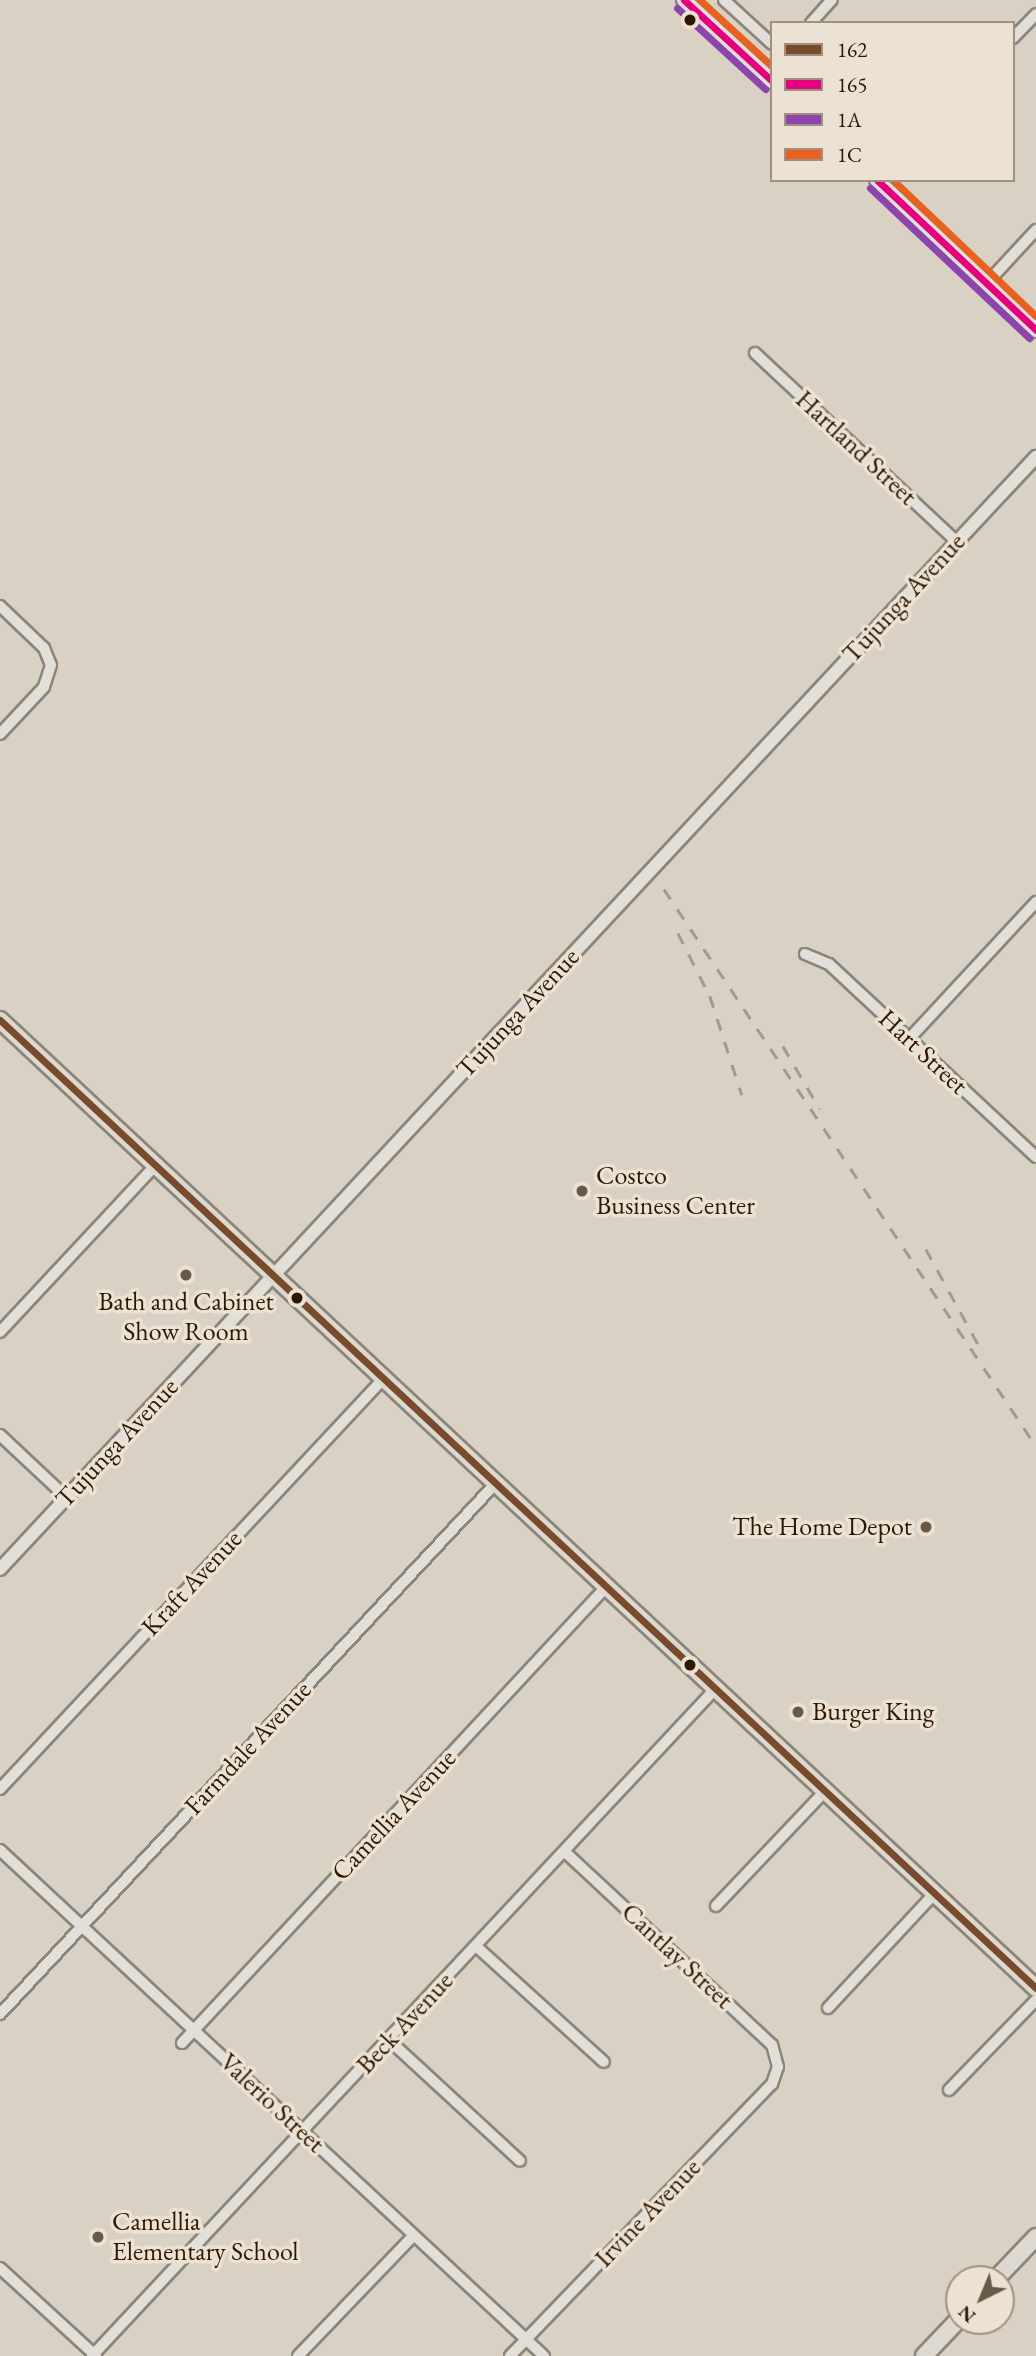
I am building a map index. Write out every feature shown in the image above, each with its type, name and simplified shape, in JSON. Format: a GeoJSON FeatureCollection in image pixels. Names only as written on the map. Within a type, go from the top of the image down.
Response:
{"type":"FeatureCollection","features":[{"type":"Feature","properties":{"kind":"main road"},"geometry":{"type":"LineString","coordinates":[[684,0],[769,73]]}},
{"type":"Feature","properties":{"kind":"main road"},"geometry":{"type":"LineString","coordinates":[[880,182],[1036,330]]}},
{"type":"Feature","properties":{"kind":"main road"},"geometry":{"type":"LineString","coordinates":[[0,1020],[1036,1987]]}},
{"type":"Feature","properties":{"kind":"main road"},"geometry":{"type":"LineString","coordinates":[[1009,2265],[1036,2237]]}},
{"type":"Feature","properties":{"kind":"main road"},"geometry":{"type":"LineString","coordinates":[[924,2356],[945,2334]]}},
{"type":"Feature","properties":{"kind":"street"},"geometry":{"type":"LineString","coordinates":[[724,0],[770,42]]}},
{"type":"Feature","properties":{"kind":"street"},"geometry":{"type":"LineString","coordinates":[[813,21],[832,0]]}},
{"type":"Feature","properties":{"kind":"street"},"geometry":{"type":"LineString","coordinates":[[1015,36],[1036,14]]}},
{"type":"Feature","properties":{"kind":"street"},"geometry":{"type":"LineString","coordinates":[[986,284],[1036,230]]}},
{"type":"Feature","properties":{"kind":"street","name":"Hartland Street"},"geometry":{"type":"LineString","coordinates":[[755,353],[957,542]]}},
{"type":"Feature","properties":{"kind":"street","name":"Tujunga Avenue"},"geometry":{"type":"LineString","coordinates":[[0,1569],[1036,457]]}},
{"type":"Feature","properties":{"kind":"street"},"geometry":{"type":"LineString","coordinates":[[0,606],[44,648],[51,665],[44,687],[0,734]]}},
{"type":"Feature","properties":{"kind":"street"},"geometry":{"type":"LineString","coordinates":[[909,1039],[1036,902]]}},
{"type":"Feature","properties":{"kind":"street","name":"Hart Street"},"geometry":{"type":"LineString","coordinates":[[805,954],[828,964],[1036,1157]]}},
{"type":"Feature","properties":{"kind":"street"},"geometry":{"type":"LineString","coordinates":[[0,1332],[156,1165]]}},
{"type":"Feature","properties":{"kind":"street","name":"Kraft Avenue"},"geometry":{"type":"LineString","coordinates":[[0,1789],[384,1378]]}},
{"type":"Feature","properties":{"kind":"street"},"geometry":{"type":"LineString","coordinates":[[0,1435],[67,1498]]}},
{"type":"Feature","properties":{"kind":"street","name":"Farmdale Avenue"},"geometry":{"type":"LineString","coordinates":[[0,2014],[496,1483]]}},
{"type":"Feature","properties":{"kind":"street","name":"Camellia Avenue"},"geometry":{"type":"LineString","coordinates":[[182,2043],[607,1586]]}},
{"type":"Feature","properties":{"kind":"street","name":"Beck Avenue"},"geometry":{"type":"LineString","coordinates":[[94,2355],[716,1688]]}},
{"type":"Feature","properties":{"kind":"street"},"geometry":{"type":"LineString","coordinates":[[716,1906],[825,1791]]}},
{"type":"Feature","properties":{"kind":"street","name":"Valerio Street"},"geometry":{"type":"LineString","coordinates":[[0,1850],[544,2356]]}},
{"type":"Feature","properties":{"kind":"street","name":"Cantlay Street"},"geometry":{"type":"LineString","coordinates":[[565,1852],[772,2045],[778,2067]]}},
{"type":"Feature","properties":{"kind":"street"},"geometry":{"type":"LineString","coordinates":[[828,2008],[935,1893]]}},
{"type":"Feature","properties":{"kind":"street"},"geometry":{"type":"LineString","coordinates":[[477,1947],[604,2062]]}},
{"type":"Feature","properties":{"kind":"street"},"geometry":{"type":"LineString","coordinates":[[949,2090],[1036,2000]]}},
{"type":"Feature","properties":{"kind":"street"},"geometry":{"type":"LineString","coordinates":[[390,2040],[520,2161]]}},
{"type":"Feature","properties":{"kind":"street","name":"Irvine Avenue"},"geometry":{"type":"LineString","coordinates":[[510,2356],[772,2084],[778,2067]]}},
{"type":"Feature","properties":{"kind":"street"},"geometry":{"type":"LineString","coordinates":[[298,2356],[413,2236]]}},
{"type":"Feature","properties":{"kind":"street"},"geometry":{"type":"LineString","coordinates":[[0,2268],[94,2355]]}},
{"type":"Feature","properties":{"kind":"railway"},"geometry":{"type":"LineString","coordinates":[[664,889],[1036,1446]]}},
{"type":"Feature","properties":{"kind":"railway"},"geometry":{"type":"LineString","coordinates":[[678,933],[710,996],[742,1095]]}},
{"type":"Feature","properties":{"kind":"railway"},"geometry":{"type":"LineString","coordinates":[[783,1046],[820,1109]]}},
{"type":"Feature","properties":{"kind":"railway"},"geometry":{"type":"LineString","coordinates":[[926,1249],[978,1344]]}},
{"type":"Feature","properties":{"kind":"transit line","name":"165"},"geometry":{"type":"LineString","coordinates":[[684,0],[770,79]]}},
{"type":"Feature","properties":{"kind":"transit line","name":"1C"},"geometry":{"type":"LineString","coordinates":[[700,0],[770,64]]}},
{"type":"Feature","properties":{"kind":"transit line","name":"1A"},"geometry":{"type":"LineString","coordinates":[[677,8],[765,89]]}},
{"type":"Feature","properties":{"kind":"transit line","name":"165"},"geometry":{"type":"LineString","coordinates":[[879,182],[1036,330]]}},
{"type":"Feature","properties":{"kind":"transit line","name":"1C"},"geometry":{"type":"LineString","coordinates":[[895,182],[1036,316]]}},
{"type":"Feature","properties":{"kind":"transit line","name":"1A"},"geometry":{"type":"LineString","coordinates":[[870,188],[1029,338]]}},
{"type":"Feature","properties":{"kind":"transit line","name":"162"},"geometry":{"type":"LineString","coordinates":[[0,1020],[1036,1988]]}},
{"type":"Feature","properties":{"kind":"place","name":"Costco Business Center"},"geometry":{"type":"Point","coordinates":[582,1191]}},
{"type":"Feature","properties":{"kind":"place","name":"Bath and Cabinet Show Room"},"geometry":{"type":"Point","coordinates":[186,1275]}},
{"type":"Feature","properties":{"kind":"place","name":"The Home Depot"},"geometry":{"type":"Point","coordinates":[926,1527]}},
{"type":"Feature","properties":{"kind":"place","name":"Burger King"},"geometry":{"type":"Point","coordinates":[798,1712]}},
{"type":"Feature","properties":{"kind":"place","name":"Camellia Elementary School"},"geometry":{"type":"Point","coordinates":[98,2237]}}]}
